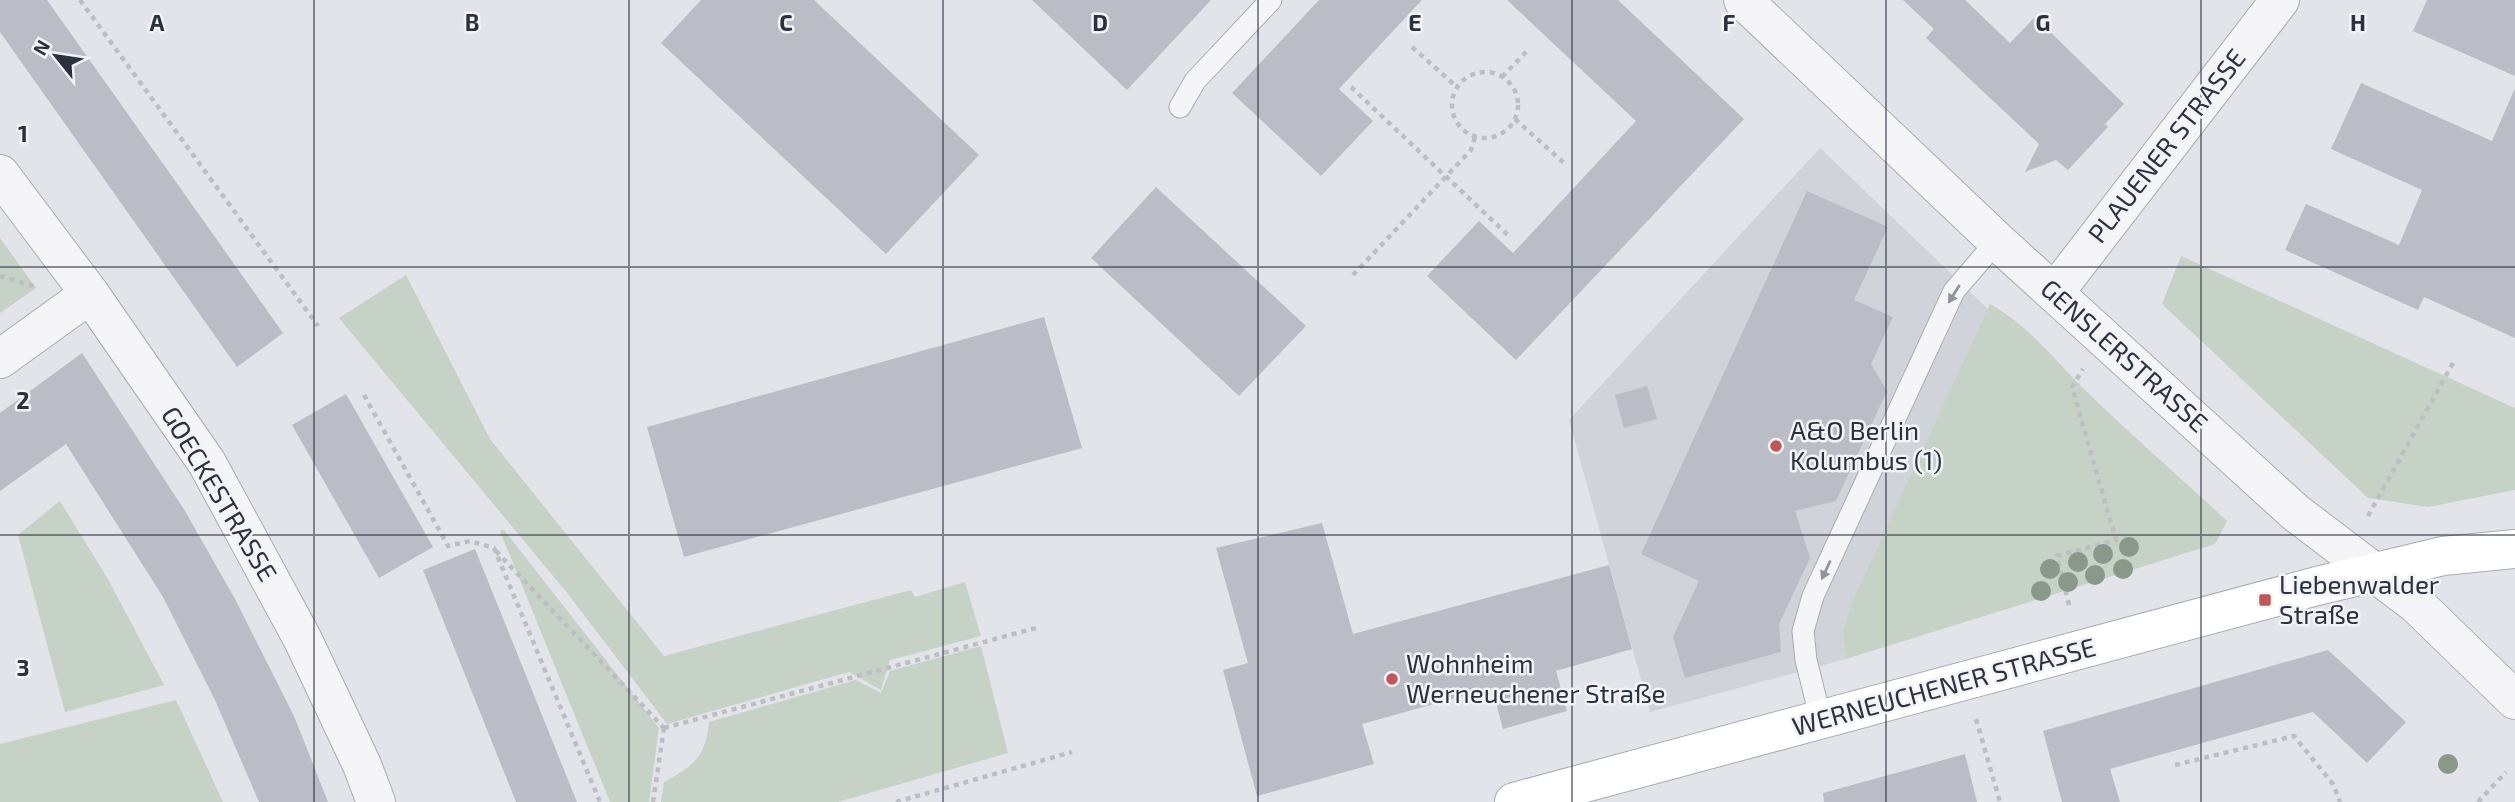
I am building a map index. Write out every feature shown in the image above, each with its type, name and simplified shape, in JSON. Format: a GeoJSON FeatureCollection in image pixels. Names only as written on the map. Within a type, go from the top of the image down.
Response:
{"type":"FeatureCollection","features":[{"type":"Feature","properties":{"kind":"street","name":"GENSLERSTRASSE"},"geometry":{"type":"LineString","coordinates":[[1743,0],[1997,241],[2296,513],[2417,604],[2515,700]]}},
{"type":"Feature","properties":{"kind":"street","name":"PLAUENER STRASSE"},"geometry":{"type":"LineString","coordinates":[[2055,292],[2280,0]]}},
{"type":"Feature","properties":{"kind":"street","name":"GOECKESTRASSE"},"geometry":{"type":"LineString","coordinates":[[0,174],[90,294],[207,463],[303,639],[362,765],[376,802]]}},
{"type":"Feature","properties":{"kind":"street"},"geometry":{"type":"LineString","coordinates":[[0,359],[90,294]]}},
{"type":"Feature","properties":{"kind":"street"},"geometry":{"type":"LineString","coordinates":[[2375,574],[2443,556],[2515,549]]}},
{"type":"Feature","properties":{"kind":"street","name":"WERNEUCHENER STRASSE"},"geometry":{"type":"LineString","coordinates":[[1514,802],[2264,600],[2375,574]]}},
{"type":"Feature","properties":{"kind":"lane"},"geometry":{"type":"LineString","coordinates":[[1180,107],[1195,81],[1270,0]]}},
{"type":"Feature","properties":{"kind":"lane"},"geometry":{"type":"LineString","coordinates":[[1821,720],[1806,660],[1803,631],[1814,596],[1954,292],[1997,241]]}},
{"type":"Feature","properties":{"kind":"path"},"geometry":{"type":"LineString","coordinates":[[80,0],[318,327]]}},
{"type":"Feature","properties":{"kind":"path"},"geometry":{"type":"LineString","coordinates":[[1412,47],[1457,87]]}},
{"type":"Feature","properties":{"kind":"path"},"geometry":{"type":"LineString","coordinates":[[1502,77],[1527,51]]}},
{"type":"Feature","properties":{"kind":"path"},"geometry":{"type":"LineString","coordinates":[[1478,72],[1489,72],[1502,77],[1515,90],[1518,101],[1515,119],[1506,131],[1497,136],[1486,139],[1475,137],[1457,125],[1452,115],[1451,104],[1457,87],[1468,76],[1478,72]]}},
{"type":"Feature","properties":{"kind":"path"},"geometry":{"type":"LineString","coordinates":[[1351,87],[1510,237]]}},
{"type":"Feature","properties":{"kind":"path"},"geometry":{"type":"LineString","coordinates":[[1515,119],[1564,163]]}},
{"type":"Feature","properties":{"kind":"path"},"geometry":{"type":"LineString","coordinates":[[1353,275],[1471,150],[1475,137]]}},
{"type":"Feature","properties":{"kind":"path"},"geometry":{"type":"LineString","coordinates":[[0,276],[42,289]]}},
{"type":"Feature","properties":{"kind":"path"},"geometry":{"type":"LineString","coordinates":[[2368,516],[2453,363]]}},
{"type":"Feature","properties":{"kind":"path"},"geometry":{"type":"LineString","coordinates":[[2069,605],[2057,556],[2116,540],[2072,387],[2084,368]]}},
{"type":"Feature","properties":{"kind":"path"},"geometry":{"type":"LineString","coordinates":[[364,396],[448,546],[470,541],[494,548],[664,728]]}},
{"type":"Feature","properties":{"kind":"path"},"geometry":{"type":"LineString","coordinates":[[494,548],[600,802]]}},
{"type":"Feature","properties":{"kind":"path"},"geometry":{"type":"LineString","coordinates":[[664,728],[1036,628]]}},
{"type":"Feature","properties":{"kind":"path"},"geometry":{"type":"LineString","coordinates":[[1976,719],[2000,802]]}},
{"type":"Feature","properties":{"kind":"path"},"geometry":{"type":"LineString","coordinates":[[653,802],[664,728]]}},
{"type":"Feature","properties":{"kind":"path"},"geometry":{"type":"LineString","coordinates":[[2175,765],[2294,736],[2333,784],[2340,802]]}},
{"type":"Feature","properties":{"kind":"path"},"geometry":{"type":"LineString","coordinates":[[896,802],[1072,752]]}},
{"type":"Feature","properties":{"kind":"path"},"geometry":{"type":"LineString","coordinates":[[2478,802],[2506,772]]}},
{"type":"Feature","properties":{"kind":"shaded area"},"geometry":{"type":"Polygon","coordinates":[[[1820,148],[1988,309],[1850,606],[1843,632],[1846,659],[1650,712],[1569,420],[1820,148]]]}},
{"type":"Feature","properties":{"kind":"green space"},"geometry":{"type":"Polygon","coordinates":[[[0,238],[36,288],[0,313],[0,238]]]}},
{"type":"Feature","properties":{"kind":"green space"},"geometry":{"type":"Polygon","coordinates":[[[2181,256],[2515,408],[2515,490],[2428,507],[2368,498],[2162,304],[2181,256]]]}},
{"type":"Feature","properties":{"kind":"green space"},"geometry":{"type":"Polygon","coordinates":[[[406,275],[490,439],[664,656],[911,590],[915,597],[965,582],[981,636],[890,660],[881,690],[849,672],[667,724],[568,594],[339,318],[406,275]]]}},
{"type":"Feature","properties":{"kind":"green space"},"geometry":{"type":"Polygon","coordinates":[[[1990,304],[2029,332],[2102,407],[2227,521],[2215,544],[1846,659],[1843,632],[1850,606],[1990,304]]]}},
{"type":"Feature","properties":{"kind":"green space"},"geometry":{"type":"Polygon","coordinates":[[[60,501],[109,581],[164,685],[65,712],[18,535],[60,501]]]}},
{"type":"Feature","properties":{"kind":"green space"},"geometry":{"type":"Polygon","coordinates":[[[504,530],[659,728],[649,802],[610,802],[500,531],[504,530]]]}},
{"type":"Feature","properties":{"kind":"green space"},"geometry":{"type":"Polygon","coordinates":[[[981,646],[1008,753],[838,802],[661,802],[664,782],[697,759],[705,743],[709,722],[856,680],[881,693],[890,671],[981,646]]]}},
{"type":"Feature","properties":{"kind":"green space"},"geometry":{"type":"Polygon","coordinates":[[[176,700],[223,802],[0,802],[0,744],[176,700]]]}},
{"type":"Feature","properties":{"kind":"building"},"geometry":{"type":"Polygon","coordinates":[[[0,0],[47,0],[283,333],[237,367],[0,32],[0,0]]]}},
{"type":"Feature","properties":{"kind":"building"},"geometry":{"type":"Polygon","coordinates":[[[701,0],[814,0],[979,155],[886,254],[661,43],[701,0]]]}},
{"type":"Feature","properties":{"kind":"building"},"geometry":{"type":"Polygon","coordinates":[[[1032,0],[1211,0],[1127,90],[1032,0]]]}},
{"type":"Feature","properties":{"kind":"building"},"geometry":{"type":"Polygon","coordinates":[[[1319,0],[1422,0],[1339,89],[1373,121],[1321,176],[1232,93],[1319,0]]]}},
{"type":"Feature","properties":{"kind":"building"},"geometry":{"type":"Polygon","coordinates":[[[1507,0],[1618,0],[1744,119],[1516,360],[1427,276],[1479,221],[1513,253],[1636,121],[1507,0]]]}},
{"type":"Feature","properties":{"kind":"building"},"geometry":{"type":"Polygon","coordinates":[[[1903,0],[1965,0],[2010,43],[2035,17],[2124,104],[2105,124],[2108,127],[2068,170],[2056,160],[2025,172],[2039,144],[1926,38],[1934,29],[1903,0]]]}},
{"type":"Feature","properties":{"kind":"building"},"geometry":{"type":"Polygon","coordinates":[[[2427,0],[2515,0],[2515,76],[2413,31],[2427,0]]]}},
{"type":"Feature","properties":{"kind":"building"},"geometry":{"type":"Polygon","coordinates":[[[2361,83],[2492,141],[2515,88],[2515,338],[2424,297],[2418,310],[2285,250],[2306,204],[2399,245],[2422,190],[2331,149],[2361,83]]]}},
{"type":"Feature","properties":{"kind":"building"},"geometry":{"type":"Polygon","coordinates":[[[1156,187],[1306,326],[1239,396],[1091,258],[1156,187]]]}},
{"type":"Feature","properties":{"kind":"building","name":"A&O Berlin Kolumbus (1)"},"geometry":{"type":"Polygon","coordinates":[[[1807,191],[1888,227],[1854,300],[1893,317],[1871,364],[1887,391],[1836,501],[1795,511],[1810,558],[1779,624],[1781,652],[1685,678],[1673,637],[1699,581],[1641,554],[1807,191]]]}},
{"type":"Feature","properties":{"kind":"building"},"geometry":{"type":"Polygon","coordinates":[[[1044,317],[1082,448],[684,557],[647,427],[1044,317]]]}},
{"type":"Feature","properties":{"kind":"building"},"geometry":{"type":"Polygon","coordinates":[[[82,353],[185,511],[235,599],[294,716],[328,802],[259,802],[215,700],[163,597],[66,444],[0,491],[0,413],[82,353]]]}},
{"type":"Feature","properties":{"kind":"building"},"geometry":{"type":"Polygon","coordinates":[[[1647,386],[1657,419],[1624,428],[1615,395],[1647,386]]]}},
{"type":"Feature","properties":{"kind":"building"},"geometry":{"type":"Polygon","coordinates":[[[346,394],[433,547],[379,578],[292,425],[346,394]]]}},
{"type":"Feature","properties":{"kind":"building","name":"Wohnheim Werneuchener Straße"},"geometry":{"type":"Polygon","coordinates":[[[1322,523],[1353,634],[1609,565],[1632,649],[1556,671],[1567,711],[1503,729],[1492,688],[1362,724],[1374,764],[1257,796],[1223,670],[1248,663],[1216,548],[1322,523]]]}},
{"type":"Feature","properties":{"kind":"building"},"geometry":{"type":"Polygon","coordinates":[[[475,549],[577,802],[516,802],[423,570],[475,549]]]}},
{"type":"Feature","properties":{"kind":"building"},"geometry":{"type":"Polygon","coordinates":[[[2328,650],[2406,722],[2367,763],[2313,712],[2110,769],[2120,802],[2062,802],[2043,731],[2328,650]]]}},
{"type":"Feature","properties":{"kind":"building"},"geometry":{"type":"Polygon","coordinates":[[[1965,754],[1977,802],[1824,802],[1823,793],[1965,754]]]}},
{"type":"Feature","properties":{"kind":"place","name":"A&O Berlin Kolumbus (1)"},"geometry":{"type":"Point","coordinates":[1776,446]}},
{"type":"Feature","properties":{"kind":"place","name":"Liebenwalder Straße"},"geometry":{"type":"Point","coordinates":[2265,600]}},
{"type":"Feature","properties":{"kind":"place","name":"Wohnheim Werneuchener Straße"},"geometry":{"type":"Point","coordinates":[1392,679]}}]}
